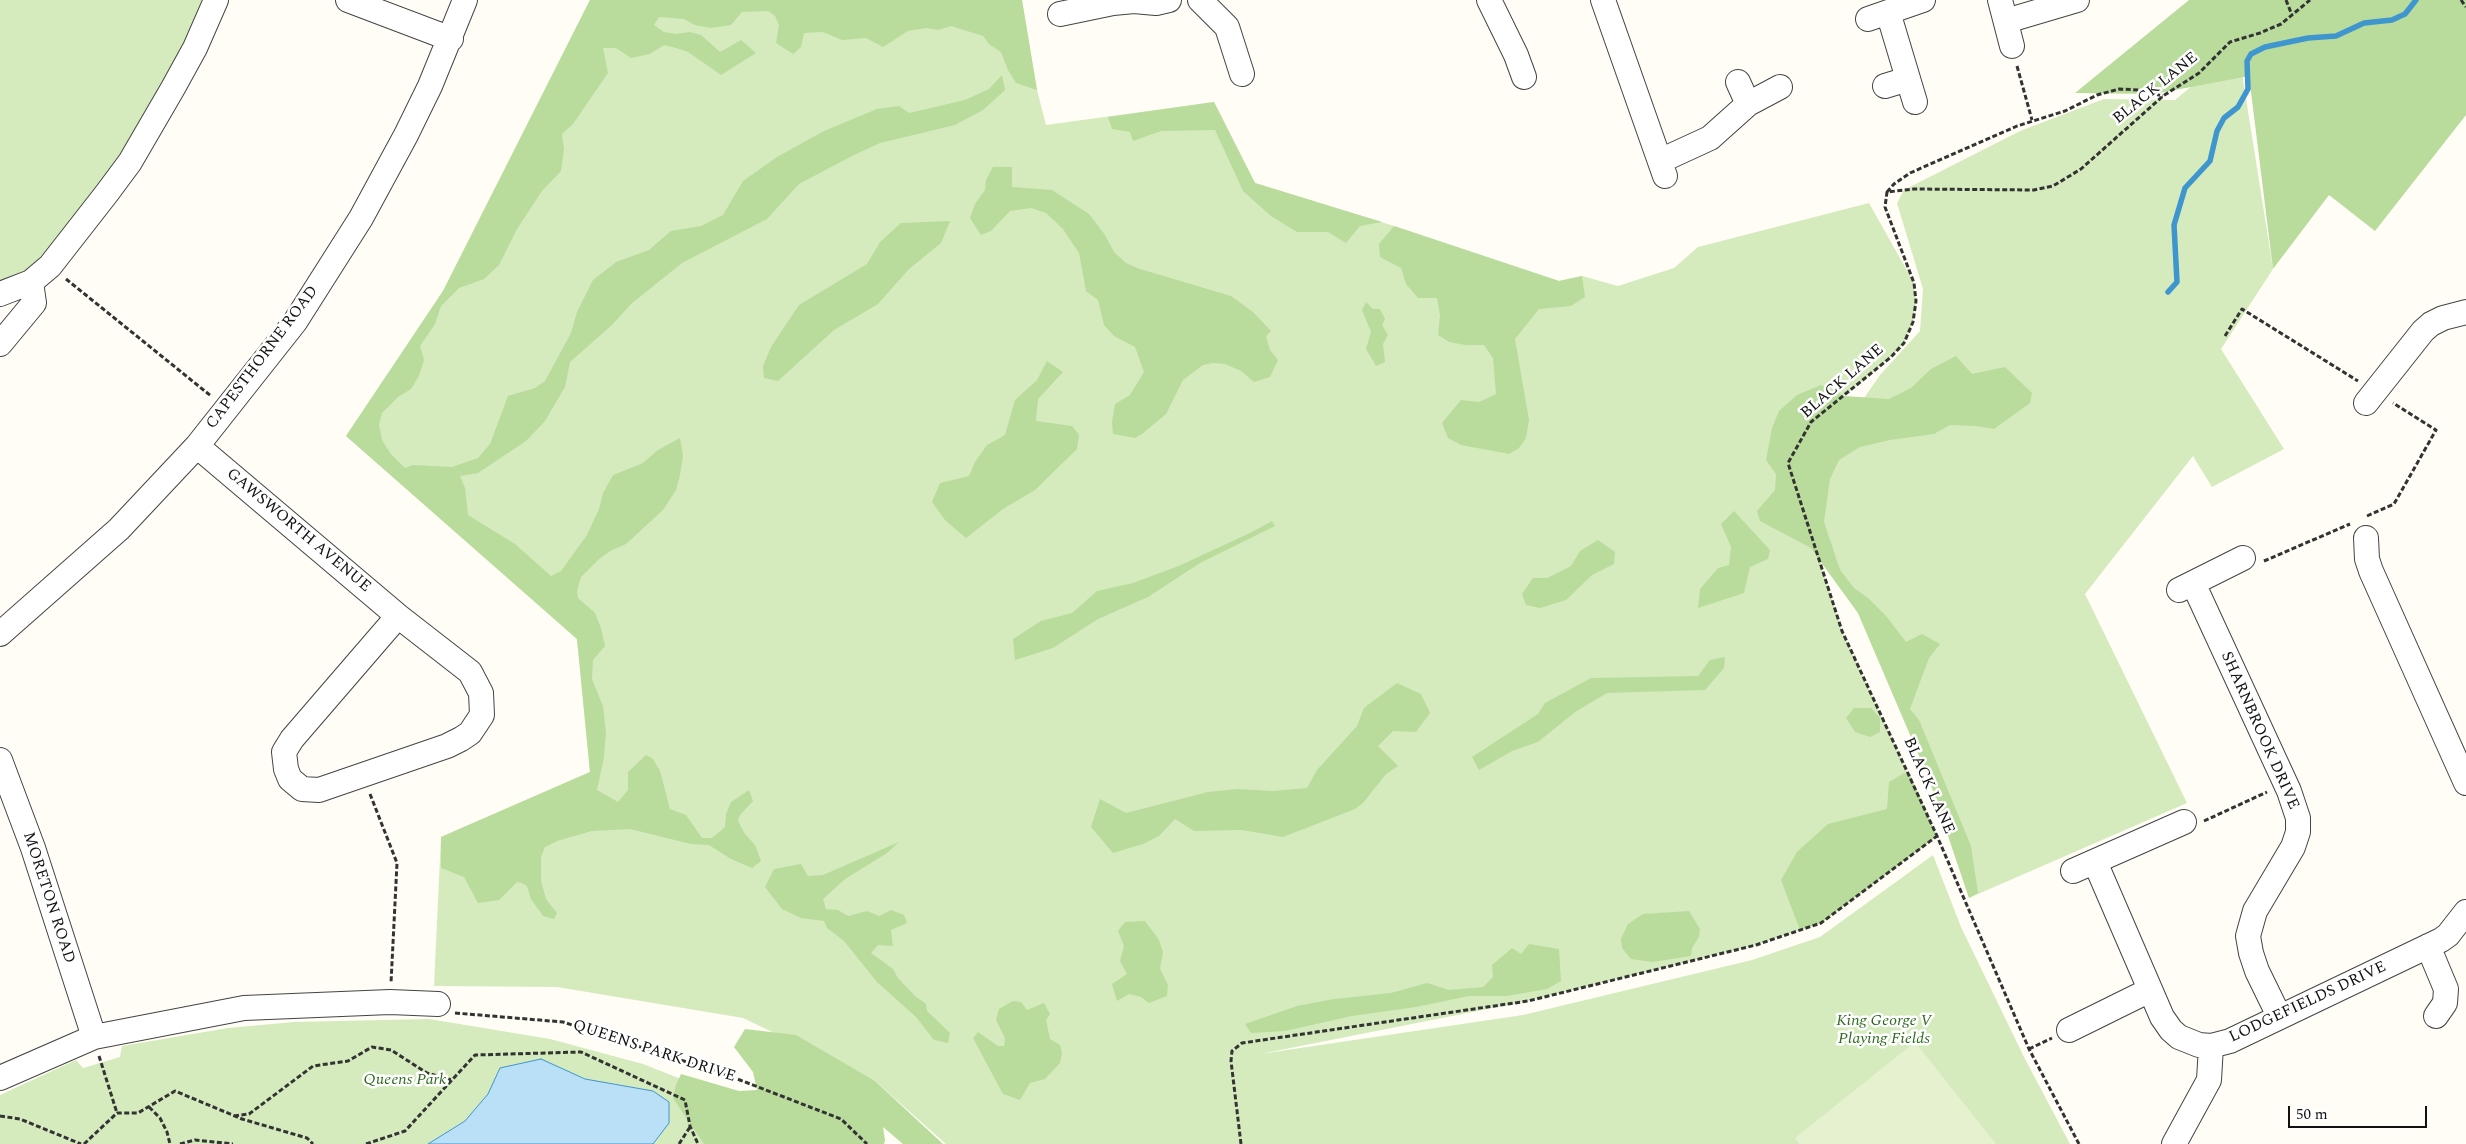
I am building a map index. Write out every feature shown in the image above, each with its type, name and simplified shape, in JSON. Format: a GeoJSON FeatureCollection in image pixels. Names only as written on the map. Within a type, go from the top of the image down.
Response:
{"type":"FeatureCollection","features":[{"type":"Feature","properties":{"kind":"street"},"geometry":{"type":"LineString","coordinates":[[0,294],[31,282],[50,266],[130,162],[195,48],[216,0]]}},
{"type":"Feature","properties":{"kind":"street"},"geometry":{"type":"LineString","coordinates":[[348,0],[451,39]]}},
{"type":"Feature","properties":{"kind":"street","name":"CAPESTHORNE ROAD"},"geometry":{"type":"LineString","coordinates":[[0,634],[119,529],[197,446],[295,322],[361,218],[426,94],[451,39],[465,0]]}},
{"type":"Feature","properties":{"kind":"street"},"geometry":{"type":"LineString","coordinates":[[1060,14],[1134,1],[1156,3],[1170,0]]}},
{"type":"Feature","properties":{"kind":"street"},"geometry":{"type":"LineString","coordinates":[[1200,0],[1227,27],[1242,74]]}},
{"type":"Feature","properties":{"kind":"street"},"geometry":{"type":"LineString","coordinates":[[1490,0],[1516,55],[1524,78]]}},
{"type":"Feature","properties":{"kind":"street"},"geometry":{"type":"LineString","coordinates":[[1602,0],[1663,169],[1710,138],[1748,104],[1780,87]]}},
{"type":"Feature","properties":{"kind":"street"},"geometry":{"type":"LineString","coordinates":[[1916,102],[1908,79],[1878,15],[1923,0]]}},
{"type":"Feature","properties":{"kind":"street"},"geometry":{"type":"LineString","coordinates":[[2012,46],[2003,10],[2071,1]]}},
{"type":"Feature","properties":{"kind":"street"},"geometry":{"type":"LineString","coordinates":[[1886,86],[1908,79]]}},
{"type":"Feature","properties":{"kind":"street"},"geometry":{"type":"LineString","coordinates":[[1738,82],[1748,104]]}},
{"type":"Feature","properties":{"kind":"street"},"geometry":{"type":"LineString","coordinates":[[0,344],[34,303],[31,282]]}},
{"type":"Feature","properties":{"kind":"street"},"geometry":{"type":"LineString","coordinates":[[2371,398],[2431,324],[2466,312]]}},
{"type":"Feature","properties":{"kind":"street","name":"GAWSWORTH AVENUE"},"geometry":{"type":"LineString","coordinates":[[197,446],[398,616],[470,672],[481,693],[482,714],[470,733],[447,746],[320,790],[302,789],[295,784],[288,774],[284,752],[292,739],[398,616]]}},
{"type":"Feature","properties":{"kind":"street"},"geometry":{"type":"LineString","coordinates":[[2366,538],[2367,559],[2371,571],[2466,783]]}},
{"type":"Feature","properties":{"kind":"street","name":"SHARNBROOK DRIVE"},"geometry":{"type":"LineString","coordinates":[[2243,558],[2185,587],[2296,808],[2298,832],[2293,847],[2255,911],[2248,936],[2257,971],[2279,1016]]}},
{"type":"Feature","properties":{"kind":"street","name":"MORETON ROAD"},"geometry":{"type":"LineString","coordinates":[[0,760],[33,848],[94,1037]]}},
{"type":"Feature","properties":{"kind":"street"},"geometry":{"type":"LineString","coordinates":[[2074,871],[2184,822]]}},
{"type":"Feature","properties":{"kind":"street","name":"LODGEFIELDS DRIVE"},"geometry":{"type":"LineString","coordinates":[[2095,862],[2162,1017],[2170,1030],[2189,1042],[2210,1046],[2230,1041],[2428,946],[2448,935],[2466,911]]}},
{"type":"Feature","properties":{"kind":"street"},"geometry":{"type":"LineString","coordinates":[[2428,946],[2446,989],[2444,1003],[2436,1016]]}},
{"type":"Feature","properties":{"kind":"street"},"geometry":{"type":"LineString","coordinates":[[2068,1030],[2150,990]]}},
{"type":"Feature","properties":{"kind":"street"},"geometry":{"type":"LineString","coordinates":[[0,1078],[94,1037],[244,1008],[390,1002],[433,1004]]}},
{"type":"Feature","properties":{"kind":"street"},"geometry":{"type":"LineString","coordinates":[[2174,1144],[2209,1080],[2210,1046]]}},
{"type":"Feature","properties":{"kind":"path"},"geometry":{"type":"LineString","coordinates":[[2286,0],[2292,14]]}},
{"type":"Feature","properties":{"kind":"path","name":"BLACK LANE"},"geometry":{"type":"LineString","coordinates":[[2079,1144],[2028,1049],[1937,836],[1842,631],[1788,463],[1811,422],[1891,357],[1904,343],[1913,322],[1916,301],[1914,283],[1885,207],[1887,192],[1914,189],[2034,190],[2052,186],[2081,169],[2163,96],[2199,73],[2230,42],[2281,24],[2310,0]]}},
{"type":"Feature","properties":{"kind":"path"},"geometry":{"type":"LineString","coordinates":[[2461,0],[2466,7]]}},
{"type":"Feature","properties":{"kind":"path"},"geometry":{"type":"LineString","coordinates":[[2012,46],[2032,120]]}},
{"type":"Feature","properties":{"kind":"path"},"geometry":{"type":"LineString","coordinates":[[1887,192],[1894,184],[1910,173],[2032,120],[2065,111],[2097,95],[2119,90],[2140,90],[2163,96]]}},
{"type":"Feature","properties":{"kind":"path"},"geometry":{"type":"LineString","coordinates":[[50,266],[228,409]]}},
{"type":"Feature","properties":{"kind":"path"},"geometry":{"type":"LineString","coordinates":[[2225,336],[2242,309],[2371,398],[2436,430],[2394,504],[2255,564],[2243,558]]}},
{"type":"Feature","properties":{"kind":"path"},"geometry":{"type":"LineString","coordinates":[[363,775],[397,863],[390,1002]]}},
{"type":"Feature","properties":{"kind":"path"},"geometry":{"type":"LineString","coordinates":[[2184,822],[2197,824],[2285,784]]}},
{"type":"Feature","properties":{"kind":"path"},"geometry":{"type":"LineString","coordinates":[[1241,1144],[1231,1061],[1232,1051],[1242,1043],[1528,1001],[1756,945],[1821,923],[1937,836]]}},
{"type":"Feature","properties":{"kind":"path","name":"QUEENS PARK DRIVE"},"geometry":{"type":"LineString","coordinates":[[433,1004],[437,1012],[572,1024],[726,1075],[841,1119],[867,1144]]}},
{"type":"Feature","properties":{"kind":"path"},"geometry":{"type":"LineString","coordinates":[[2028,1049],[2068,1030]]}},
{"type":"Feature","properties":{"kind":"path"},"geometry":{"type":"LineString","coordinates":[[94,1037],[117,1113]]}},
{"type":"Feature","properties":{"kind":"path"},"geometry":{"type":"LineString","coordinates":[[234,1116],[249,1114],[271,1095],[313,1066],[348,1061],[372,1047],[392,1050],[427,1072],[452,1080]]}},
{"type":"Feature","properties":{"kind":"path"},"geometry":{"type":"LineString","coordinates":[[366,1144],[405,1131],[476,1055],[581,1052],[685,1100],[690,1126],[698,1144]]}},
{"type":"Feature","properties":{"kind":"path"},"geometry":{"type":"LineString","coordinates":[[0,1116],[20,1119],[82,1144],[117,1113],[138,1113],[175,1091],[234,1116],[306,1138],[313,1144]]}},
{"type":"Feature","properties":{"kind":"path"},"geometry":{"type":"LineString","coordinates":[[149,1107],[160,1118],[167,1132],[170,1144]]}},
{"type":"Feature","properties":{"kind":"path"},"geometry":{"type":"LineString","coordinates":[[679,1144],[690,1126]]}},
{"type":"Feature","properties":{"kind":"path"},"geometry":{"type":"LineString","coordinates":[[180,1144],[195,1140],[233,1144]]}},
{"type":"Feature","properties":{"kind":"green space"},"geometry":{"type":"Polygon","coordinates":[[[0,0],[216,0],[195,48],[50,266],[0,294],[0,0]]]}},
{"type":"Feature","properties":{"kind":"green space","name":"King George V Playing Fields"},"geometry":{"type":"Polygon","coordinates":[[[590,0],[1022,0],[1037,90],[1046,125],[1214,102],[1255,183],[1394,226],[1559,281],[1582,276],[1618,286],[1674,268],[1698,247],[1869,203],[1914,283],[1916,301],[1913,322],[1904,343],[1891,357],[1844,396],[1800,490],[1880,375],[1920,331],[1923,289],[1897,203],[1904,190],[2020,131],[2104,99],[2175,100],[2238,48],[2273,269],[2221,349],[2284,449],[2212,487],[2193,456],[2085,594],[2187,803],[1969,898],[1929,779],[1858,613],[1820,561],[1842,631],[1937,836],[1821,923],[1756,945],[1528,1001],[1260,1054],[1523,1015],[1752,960],[1820,937],[1933,855],[1961,927],[2024,1057],[2070,1144],[946,1144],[875,1081],[743,1018],[557,987],[434,986],[441,837],[590,772],[577,639],[346,436],[443,291],[590,0]]]}},
{"type":"Feature","properties":{"kind":"green space"},"geometry":{"type":"Polygon","coordinates":[[[590,0],[1022,0],[1037,90],[1016,83],[1008,70],[1001,52],[989,44],[983,36],[951,26],[938,30],[927,28],[908,31],[883,47],[866,38],[842,40],[823,32],[804,33],[801,47],[793,54],[776,43],[779,25],[775,16],[768,11],[742,12],[731,25],[711,28],[695,25],[684,19],[659,17],[654,25],[664,32],[676,34],[690,32],[701,35],[720,52],[741,40],[756,53],[721,75],[688,52],[664,45],[650,54],[631,58],[616,48],[603,48],[608,73],[573,124],[562,134],[564,149],[561,171],[542,191],[517,229],[499,265],[484,279],[459,288],[441,306],[435,324],[420,346],[424,360],[419,376],[411,389],[398,397],[382,413],[379,425],[382,440],[390,453],[405,468],[413,465],[452,467],[478,458],[490,444],[508,396],[535,388],[545,381],[571,333],[577,312],[593,280],[616,262],[649,250],[671,231],[701,226],[723,215],[743,181],[777,157],[824,131],[877,109],[899,106],[909,113],[965,100],[989,89],[1002,75],[1005,90],[983,110],[955,125],[880,143],[852,156],[799,184],[767,219],[682,263],[631,304],[612,325],[570,362],[565,387],[545,421],[526,441],[478,473],[460,476],[465,488],[468,515],[515,544],[551,576],[561,571],[587,535],[599,509],[603,493],[613,475],[643,463],[658,450],[680,438],[683,456],[680,475],[676,490],[663,510],[626,544],[612,550],[599,559],[581,577],[577,591],[578,598],[595,613],[605,646],[593,660],[592,679],[603,706],[606,733],[604,757],[597,790],[618,802],[628,790],[628,772],[646,755],[653,759],[660,771],[670,809],[686,815],[702,838],[712,838],[725,827],[726,814],[731,802],[749,790],[753,801],[740,815],[738,821],[745,834],[755,845],[761,861],[752,868],[731,859],[709,845],[691,844],[630,829],[592,831],[557,841],[545,847],[541,857],[541,881],[546,899],[557,913],[554,919],[543,916],[531,899],[527,886],[522,883],[517,882],[499,900],[478,903],[464,877],[441,868],[441,837],[590,772],[577,639],[346,436],[443,291],[590,0]]]}},
{"type":"Feature","properties":{"kind":"green space"},"geometry":{"type":"Polygon","coordinates":[[[2189,0],[2466,0],[2466,115],[2375,231],[2329,195],[2273,269],[2249,76],[2154,94],[2075,93],[2189,0]]]}},
{"type":"Feature","properties":{"kind":"green space"},"geometry":{"type":"Polygon","coordinates":[[[1214,102],[1255,183],[1382,222],[1360,226],[1346,243],[1328,232],[1297,232],[1271,216],[1243,191],[1215,130],[1161,131],[1133,141],[1130,132],[1112,129],[1108,117],[1214,102]]]}},
{"type":"Feature","properties":{"kind":"green space"},"geometry":{"type":"Polygon","coordinates":[[[993,167],[1012,167],[1012,187],[1052,190],[1089,214],[1105,235],[1114,252],[1126,263],[1140,269],[1231,296],[1253,312],[1271,331],[1266,336],[1270,350],[1278,360],[1270,377],[1254,382],[1241,371],[1225,364],[1213,363],[1203,365],[1183,380],[1166,414],[1142,434],[1135,438],[1113,434],[1112,422],[1115,404],[1130,395],[1144,372],[1135,347],[1114,336],[1104,325],[1098,300],[1086,291],[1079,253],[1063,229],[1046,213],[1031,208],[1010,211],[991,231],[981,235],[970,218],[975,204],[985,190],[986,180],[993,167]]]}},
{"type":"Feature","properties":{"kind":"green space"},"geometry":{"type":"Polygon","coordinates":[[[950,221],[941,243],[909,269],[878,304],[834,330],[778,381],[764,378],[763,366],[771,347],[799,305],[867,264],[880,242],[901,223],[950,221]]]}},
{"type":"Feature","properties":{"kind":"green space"},"geometry":{"type":"Polygon","coordinates":[[[1394,226],[1559,281],[1582,276],[1585,297],[1571,306],[1539,309],[1515,339],[1529,420],[1526,438],[1519,448],[1509,454],[1461,445],[1448,438],[1442,423],[1461,400],[1479,402],[1496,394],[1493,358],[1484,345],[1465,345],[1449,342],[1438,335],[1440,316],[1437,298],[1418,298],[1406,284],[1401,268],[1380,257],[1379,244],[1394,226]]]}},
{"type":"Feature","properties":{"kind":"green space"},"geometry":{"type":"Polygon","coordinates":[[[1366,302],[1373,309],[1380,309],[1385,319],[1382,325],[1388,335],[1383,344],[1385,362],[1376,366],[1366,349],[1371,332],[1362,310],[1366,302]]]}},
{"type":"Feature","properties":{"kind":"green space"},"geometry":{"type":"Polygon","coordinates":[[[1956,356],[1972,374],[2005,367],[2032,393],[2030,403],[1994,429],[1950,425],[1934,434],[1890,440],[1860,447],[1839,460],[1830,479],[1824,522],[1840,570],[1854,588],[1868,598],[1886,616],[1906,642],[1922,634],[1940,644],[1929,658],[1910,709],[1919,720],[1971,846],[1978,893],[1969,898],[1929,779],[1858,613],[1811,548],[1760,521],[1757,511],[1775,490],[1776,474],[1766,460],[1772,428],[1779,411],[1797,395],[1821,385],[1844,396],[1889,399],[1911,388],[1931,369],[1956,356]]]}},
{"type":"Feature","properties":{"kind":"green space"},"geometry":{"type":"Polygon","coordinates":[[[1047,361],[1063,372],[1038,399],[1036,421],[1072,426],[1079,435],[1077,449],[1035,490],[1003,509],[966,538],[945,520],[932,502],[940,483],[969,476],[975,462],[987,445],[1005,435],[1015,400],[1037,380],[1047,361]]]}},
{"type":"Feature","properties":{"kind":"green space"},"geometry":{"type":"Polygon","coordinates":[[[1734,511],[1770,550],[1768,559],[1750,567],[1744,593],[1698,608],[1700,589],[1718,568],[1729,565],[1731,547],[1721,524],[1734,511]]]}},
{"type":"Feature","properties":{"kind":"green space"},"geometry":{"type":"Polygon","coordinates":[[[1272,521],[1275,526],[1200,563],[1148,597],[1098,619],[1053,648],[1015,660],[1013,639],[1041,621],[1072,613],[1097,591],[1133,583],[1181,565],[1272,521]]]}},
{"type":"Feature","properties":{"kind":"green space"},"geometry":{"type":"Polygon","coordinates":[[[1598,540],[1615,552],[1614,564],[1592,575],[1566,600],[1540,608],[1526,605],[1522,594],[1533,578],[1547,578],[1571,566],[1580,551],[1598,540]]]}},
{"type":"Feature","properties":{"kind":"green space"},"geometry":{"type":"Polygon","coordinates":[[[1725,657],[1724,668],[1705,690],[1607,693],[1575,712],[1538,742],[1512,751],[1479,770],[1472,757],[1538,714],[1545,703],[1591,678],[1698,676],[1710,660],[1725,657]]]}},
{"type":"Feature","properties":{"kind":"green space"},"geometry":{"type":"Polygon","coordinates":[[[1397,683],[1421,694],[1430,713],[1416,732],[1393,731],[1378,746],[1398,766],[1386,774],[1363,803],[1355,809],[1283,837],[1242,830],[1194,831],[1175,819],[1159,836],[1143,844],[1113,853],[1091,827],[1100,799],[1126,813],[1208,792],[1237,789],[1273,791],[1307,788],[1317,770],[1357,726],[1364,708],[1397,683]]]}},
{"type":"Feature","properties":{"kind":"green space"},"geometry":{"type":"Polygon","coordinates":[[[1854,708],[1871,708],[1880,718],[1880,732],[1870,737],[1855,732],[1846,718],[1854,708]]]}},
{"type":"Feature","properties":{"kind":"green space"},"geometry":{"type":"Polygon","coordinates":[[[1904,773],[1911,777],[1937,836],[1821,923],[1800,930],[1781,880],[1797,852],[1828,824],[1887,809],[1889,782],[1904,773]]]}},
{"type":"Feature","properties":{"kind":"green space"},"geometry":{"type":"Polygon","coordinates":[[[899,842],[887,853],[845,879],[823,899],[826,909],[838,910],[848,916],[867,911],[879,916],[891,910],[904,915],[907,923],[891,930],[893,946],[878,945],[871,953],[893,969],[898,978],[915,996],[926,1004],[927,1011],[950,1033],[948,1043],[934,1040],[916,1017],[877,982],[844,941],[827,928],[824,921],[801,918],[782,909],[765,887],[774,869],[801,864],[808,876],[823,875],[899,842]]]}},
{"type":"Feature","properties":{"kind":"green space"},"geometry":{"type":"Polygon","coordinates":[[[1689,911],[1700,929],[1699,937],[1692,948],[1691,956],[1653,962],[1631,959],[1622,948],[1621,939],[1628,924],[1643,914],[1689,911]]]}},
{"type":"Feature","properties":{"kind":"green space"},"geometry":{"type":"Polygon","coordinates":[[[1145,921],[1159,940],[1163,952],[1160,969],[1168,985],[1167,996],[1149,1003],[1141,997],[1129,994],[1117,1001],[1112,984],[1127,974],[1120,961],[1124,946],[1118,931],[1125,922],[1145,921]]]}},
{"type":"Feature","properties":{"kind":"green space"},"geometry":{"type":"Polygon","coordinates":[[[1529,944],[1559,949],[1561,981],[1547,989],[1507,996],[1469,996],[1416,1007],[1352,1016],[1285,1031],[1251,1033],[1245,1024],[1297,1006],[1334,999],[1391,993],[1427,983],[1449,990],[1483,987],[1493,977],[1492,965],[1512,948],[1521,954],[1529,944]]]}},
{"type":"Feature","properties":{"kind":"green space"},"geometry":{"type":"Polygon","coordinates":[[[1013,1001],[1021,1002],[1027,1010],[1044,1003],[1050,1014],[1046,1020],[1050,1039],[1060,1045],[1062,1053],[1060,1063],[1045,1079],[1030,1083],[1020,1100],[1003,1094],[973,1038],[978,1032],[998,1046],[1004,1046],[1005,1038],[996,1020],[999,1009],[1013,1001]]]}},
{"type":"Feature","properties":{"kind":"green space","name":"Queens Park"},"geometry":{"type":"Polygon","coordinates":[[[429,1019],[550,1039],[643,1064],[704,1088],[809,1144],[0,1144],[0,1095],[76,1060],[83,1068],[120,1057],[122,1046],[228,1028],[294,1022],[429,1019]]]}},
{"type":"Feature","properties":{"kind":"green space"},"geometry":{"type":"Polygon","coordinates":[[[745,1029],[796,1035],[875,1081],[943,1144],[903,1144],[883,1127],[884,1144],[704,1144],[673,1098],[676,1085],[681,1074],[739,1091],[757,1090],[753,1072],[734,1047],[745,1029]]]}},
{"type":"Feature","properties":{"kind":"green space"},"geometry":{"type":"Polygon","coordinates":[[[1915,1042],[1996,1144],[1799,1144],[1795,1138],[1915,1042]]]}},
{"type":"Feature","properties":{"kind":"water"},"geometry":{"type":"Polygon","coordinates":[[[541,1059],[585,1079],[653,1091],[669,1102],[669,1123],[653,1144],[428,1144],[465,1121],[488,1094],[500,1068],[541,1059]]]}},
{"type":"Feature","properties":{"kind":"waterway"},"geometry":{"type":"LineString","coordinates":[[2168,292],[2177,282],[2174,225],[2185,188],[2210,161],[2217,131],[2224,118],[2238,107],[2248,89],[2247,61],[2251,54],[2265,47],[2308,38],[2336,36],[2364,23],[2392,20],[2405,14],[2416,0]]}}]}
